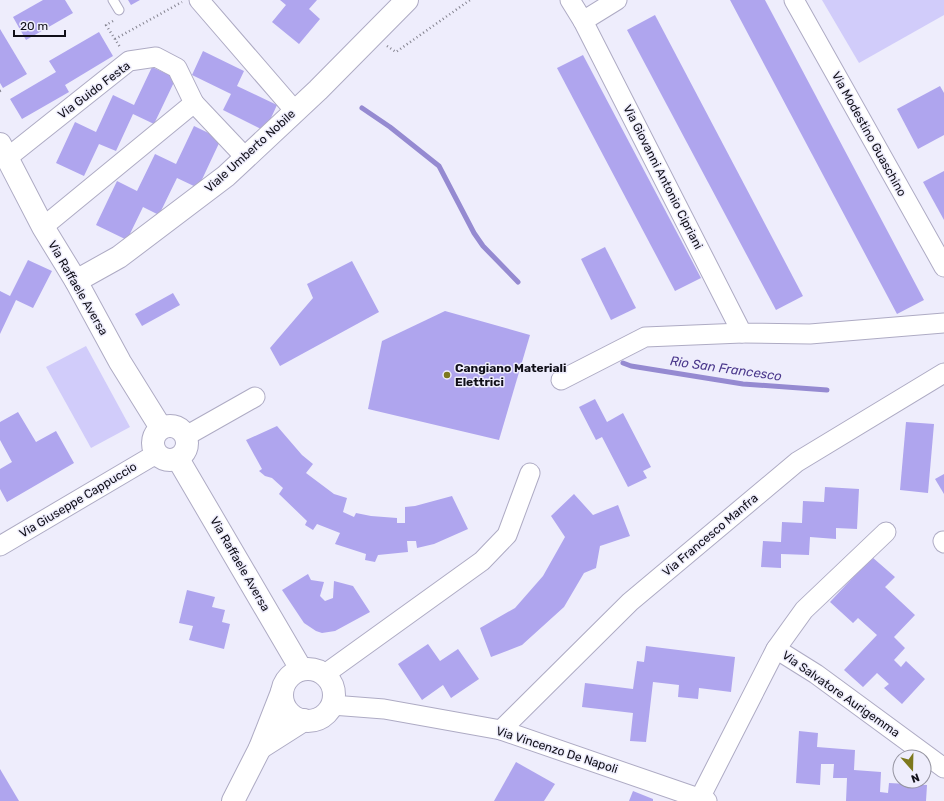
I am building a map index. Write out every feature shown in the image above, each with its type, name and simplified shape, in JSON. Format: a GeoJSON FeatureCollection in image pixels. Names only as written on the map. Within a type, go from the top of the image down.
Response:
{"type":"FeatureCollection","features":[{"type":"Feature","properties":{"kind":"main road","name":"Viale Umberto Nobile"},"geometry":{"type":"LineString","coordinates":[[76,282],[119,257],[226,176],[238,150],[295,111],[407,0]]}},
{"type":"Feature","properties":{"kind":"main road","name":"Via Raffaele Aversa"},"geometry":{"type":"LineString","coordinates":[[3,151],[43,227],[76,282],[120,362],[160,428]]}},
{"type":"Feature","properties":{"kind":"main road"},"geometry":{"type":"LineString","coordinates":[[172,426],[183,431],[186,436],[188,441],[186,452],[178,459],[166,460],[156,454],[153,440],[160,428],[172,426]]}},
{"type":"Feature","properties":{"kind":"main road","name":"Via Raffaele Aversa"},"geometry":{"type":"LineString","coordinates":[[178,459],[301,670]]}},
{"type":"Feature","properties":{"kind":"main road"},"geometry":{"type":"LineString","coordinates":[[233,801],[260,748],[284,684],[288,678],[301,670],[317,670],[325,674],[330,680],[334,688],[334,697],[328,712],[321,717],[312,720],[304,720],[290,713],[285,707],[282,700],[282,692]]}},
{"type":"Feature","properties":{"kind":"main road"},"geometry":{"type":"LineString","coordinates":[[260,748],[304,720]]}},
{"type":"Feature","properties":{"kind":"street"},"geometry":{"type":"LineString","coordinates":[[199,0],[295,111]]}},
{"type":"Feature","properties":{"kind":"street","name":"Via Giovanni Antonio Cipriani"},"geometry":{"type":"LineString","coordinates":[[570,0],[583,21],[742,333]]}},
{"type":"Feature","properties":{"kind":"street"},"geometry":{"type":"LineString","coordinates":[[583,21],[617,0]]}},
{"type":"Feature","properties":{"kind":"street","name":"Via Modestino Guaschino"},"geometry":{"type":"LineString","coordinates":[[794,0],[944,267]]}},
{"type":"Feature","properties":{"kind":"street","name":"Via Guido Festa"},"geometry":{"type":"LineString","coordinates":[[3,151],[129,61],[156,57],[177,68],[194,103],[238,150]]}},
{"type":"Feature","properties":{"kind":"street"},"geometry":{"type":"LineString","coordinates":[[43,227],[194,103]]}},
{"type":"Feature","properties":{"kind":"street"},"geometry":{"type":"LineString","coordinates":[[561,380],[645,337],[742,333],[810,334],[944,323]]}},
{"type":"Feature","properties":{"kind":"street","name":"Via Francesco Manfra"},"geometry":{"type":"LineString","coordinates":[[501,730],[630,602],[797,462],[944,373]]}},
{"type":"Feature","properties":{"kind":"street"},"geometry":{"type":"LineString","coordinates":[[186,436],[255,397]]}},
{"type":"Feature","properties":{"kind":"street","name":"Via Giuseppe Cappuccio"},"geometry":{"type":"LineString","coordinates":[[0,546],[156,454]]}},
{"type":"Feature","properties":{"kind":"street"},"geometry":{"type":"LineString","coordinates":[[325,674],[482,561],[507,535],[530,472]]}},
{"type":"Feature","properties":{"kind":"street","name":"Via Salvatore Aurigemma"},"geometry":{"type":"LineString","coordinates":[[704,800],[776,649],[804,610],[886,532]]}},
{"type":"Feature","properties":{"kind":"street","name":"Via Salvatore Aurigemma"},"geometry":{"type":"LineString","coordinates":[[776,649],[816,674],[944,768]]}},
{"type":"Feature","properties":{"kind":"street","name":"Via Vincenzo De Napoli"},"geometry":{"type":"LineString","coordinates":[[332,705],[384,710],[501,730],[704,800]]}},
{"type":"Feature","properties":{"kind":"lane"},"geometry":{"type":"LineString","coordinates":[[113,0],[119,10]]}},
{"type":"Feature","properties":{"kind":"path"},"geometry":{"type":"LineString","coordinates":[[115,39],[186,0]]}},
{"type":"Feature","properties":{"kind":"path"},"geometry":{"type":"LineString","coordinates":[[372,35],[396,52],[470,0]]}},
{"type":"Feature","properties":{"kind":"path"},"geometry":{"type":"LineString","coordinates":[[106,25],[129,61]]}},
{"type":"Feature","properties":{"kind":"shaded area"},"geometry":{"type":"Polygon","coordinates":[[[822,0],[944,0],[944,15],[859,63],[822,0]]]}},
{"type":"Feature","properties":{"kind":"shaded area"},"geometry":{"type":"Polygon","coordinates":[[[86,346],[130,427],[91,448],[46,367],[86,346]]]}},
{"type":"Feature","properties":{"kind":"building"},"geometry":{"type":"Polygon","coordinates":[[[43,0],[65,0],[73,13],[26,40],[13,17],[43,0]]]}},
{"type":"Feature","properties":{"kind":"building"},"geometry":{"type":"Polygon","coordinates":[[[128,0],[140,0],[131,5],[128,0]]]}},
{"type":"Feature","properties":{"kind":"building"},"geometry":{"type":"Polygon","coordinates":[[[280,0],[317,0],[309,9],[320,19],[299,44],[272,22],[286,5],[280,0]]]}},
{"type":"Feature","properties":{"kind":"building"},"geometry":{"type":"Polygon","coordinates":[[[730,0],[765,0],[924,300],[897,314],[730,0]]]}},
{"type":"Feature","properties":{"kind":"building"},"geometry":{"type":"Polygon","coordinates":[[[655,15],[803,296],[776,310],[627,30],[655,15]]]}},
{"type":"Feature","properties":{"kind":"building"},"geometry":{"type":"Polygon","coordinates":[[[0,29],[27,74],[3,88],[0,83],[0,29]]]}},
{"type":"Feature","properties":{"kind":"building"},"geometry":{"type":"Polygon","coordinates":[[[99,32],[113,56],[65,85],[69,92],[22,119],[10,99],[56,72],[49,61],[99,32]]]}},
{"type":"Feature","properties":{"kind":"building"},"geometry":{"type":"Polygon","coordinates":[[[203,51],[244,71],[237,86],[277,105],[265,131],[223,110],[231,94],[192,75],[203,51]]]}},
{"type":"Feature","properties":{"kind":"building"},"geometry":{"type":"Polygon","coordinates":[[[583,55],[701,278],[675,291],[557,68],[583,55]]]}},
{"type":"Feature","properties":{"kind":"building"},"geometry":{"type":"Polygon","coordinates":[[[152,67],[176,78],[154,124],[133,114],[116,151],[99,144],[84,176],[56,163],[75,122],[96,132],[113,95],[134,105],[152,67]]]}},
{"type":"Feature","properties":{"kind":"building"},"geometry":{"type":"Polygon","coordinates":[[[940,86],[944,93],[944,135],[918,149],[897,109],[940,86]]]}},
{"type":"Feature","properties":{"kind":"building"},"geometry":{"type":"Polygon","coordinates":[[[194,126],[221,139],[198,188],[177,178],[159,215],[143,207],[127,240],[96,225],[117,181],[137,191],[155,154],[176,164],[194,126]]]}},
{"type":"Feature","properties":{"kind":"building"},"geometry":{"type":"Polygon","coordinates":[[[944,171],[944,220],[923,182],[944,171]]]}},
{"type":"Feature","properties":{"kind":"building"},"geometry":{"type":"Polygon","coordinates":[[[605,247],[636,308],[611,320],[581,259],[605,247]]]}},
{"type":"Feature","properties":{"kind":"building"},"geometry":{"type":"Polygon","coordinates":[[[28,260],[52,271],[33,308],[16,300],[0,334],[0,291],[10,296],[28,260]]]}},
{"type":"Feature","properties":{"kind":"building"},"geometry":{"type":"Polygon","coordinates":[[[352,261],[379,312],[280,366],[270,348],[313,298],[307,284],[352,261]]]}},
{"type":"Feature","properties":{"kind":"building"},"geometry":{"type":"Polygon","coordinates":[[[173,293],[180,305],[142,326],[135,314],[173,293]]]}},
{"type":"Feature","properties":{"kind":"building","name":"Cangiano Materiali Elettrici"},"geometry":{"type":"Polygon","coordinates":[[[445,311],[530,335],[499,440],[368,409],[382,341],[445,311]]]}},
{"type":"Feature","properties":{"kind":"building"},"geometry":{"type":"Polygon","coordinates":[[[595,399],[607,422],[623,413],[651,467],[643,471],[647,478],[628,487],[602,437],[596,440],[579,407],[595,399]]]}},
{"type":"Feature","properties":{"kind":"building"},"geometry":{"type":"Polygon","coordinates":[[[18,412],[36,442],[56,431],[74,463],[7,502],[0,489],[0,469],[12,462],[0,440],[0,422],[18,412]]]}},
{"type":"Feature","properties":{"kind":"building"},"geometry":{"type":"Polygon","coordinates":[[[906,422],[934,424],[928,493],[900,490],[906,422]]]}},
{"type":"Feature","properties":{"kind":"building"},"geometry":{"type":"Polygon","coordinates":[[[277,426],[302,455],[313,464],[306,473],[334,494],[347,498],[343,512],[354,517],[356,513],[397,518],[397,523],[405,523],[405,507],[415,506],[452,496],[468,529],[434,544],[417,548],[416,541],[407,541],[408,552],[378,555],[375,562],[365,560],[366,554],[335,544],[340,533],[317,524],[313,530],[305,525],[307,521],[279,494],[283,488],[272,478],[265,476],[259,471],[262,469],[246,440],[277,426]]]}},
{"type":"Feature","properties":{"kind":"building"},"geometry":{"type":"Polygon","coordinates":[[[944,474],[944,494],[935,479],[944,474]]]}},
{"type":"Feature","properties":{"kind":"building"},"geometry":{"type":"Polygon","coordinates":[[[825,487],[859,489],[857,529],[836,528],[836,539],[810,537],[809,555],[781,554],[781,568],[761,567],[763,541],[781,542],[782,522],[802,523],[803,501],[824,502],[825,487]]]}},
{"type":"Feature","properties":{"kind":"building"},"geometry":{"type":"Polygon","coordinates":[[[574,494],[593,515],[618,505],[630,536],[600,546],[596,568],[584,573],[564,607],[522,645],[491,657],[480,628],[515,608],[543,576],[565,537],[551,516],[574,494]]]}},
{"type":"Feature","properties":{"kind":"building"},"geometry":{"type":"Polygon","coordinates":[[[872,557],[895,577],[885,587],[915,615],[894,637],[905,648],[894,660],[901,667],[906,661],[925,679],[902,704],[884,688],[889,684],[877,673],[863,687],[844,670],[877,635],[858,618],[853,623],[830,602],[872,557]]]}},
{"type":"Feature","properties":{"kind":"building"},"geometry":{"type":"Polygon","coordinates":[[[308,574],[311,580],[324,582],[320,596],[325,601],[333,598],[334,581],[353,586],[370,612],[335,631],[322,633],[316,631],[304,623],[282,590],[308,574]]]}},
{"type":"Feature","properties":{"kind":"building"},"geometry":{"type":"Polygon","coordinates":[[[187,590],[215,597],[212,607],[225,610],[222,622],[230,624],[224,649],[189,640],[193,626],[179,623],[187,590]]]}},
{"type":"Feature","properties":{"kind":"building"},"geometry":{"type":"Polygon","coordinates":[[[428,644],[440,661],[458,649],[479,679],[451,698],[443,685],[422,700],[398,664],[428,644]]]}},
{"type":"Feature","properties":{"kind":"building"},"geometry":{"type":"Polygon","coordinates":[[[646,646],[735,657],[731,692],[699,688],[698,699],[678,697],[679,685],[653,682],[646,742],[630,741],[633,713],[582,707],[585,683],[633,689],[637,661],[644,662],[646,646]]]}},
{"type":"Feature","properties":{"kind":"building"},"geometry":{"type":"Polygon","coordinates":[[[799,731],[818,733],[817,747],[855,750],[854,770],[881,772],[880,792],[888,793],[889,783],[892,783],[892,789],[927,789],[926,801],[846,801],[847,778],[833,778],[834,764],[821,764],[820,785],[796,783],[799,731]]]}},
{"type":"Feature","properties":{"kind":"building"},"geometry":{"type":"Polygon","coordinates":[[[516,762],[555,784],[544,801],[494,801],[516,762]]]}},
{"type":"Feature","properties":{"kind":"building"},"geometry":{"type":"Polygon","coordinates":[[[0,769],[19,801],[0,801],[0,769]]]}},
{"type":"Feature","properties":{"kind":"building"},"geometry":{"type":"Polygon","coordinates":[[[633,791],[653,799],[653,801],[629,801],[633,791]]]}},
{"type":"Feature","properties":{"kind":"waterway","name":"Rio San Francesco"},"geometry":{"type":"LineString","coordinates":[[362,108],[390,127],[439,166],[474,233],[483,246],[518,282]]}},
{"type":"Feature","properties":{"kind":"waterway","name":"Rio San Francesco"},"geometry":{"type":"LineString","coordinates":[[623,363],[631,366],[743,384],[827,390]]}},
{"type":"Feature","properties":{"kind":"place","name":"Cangiano Materiali Elettrici"},"geometry":{"type":"Point","coordinates":[447,375]}}]}
